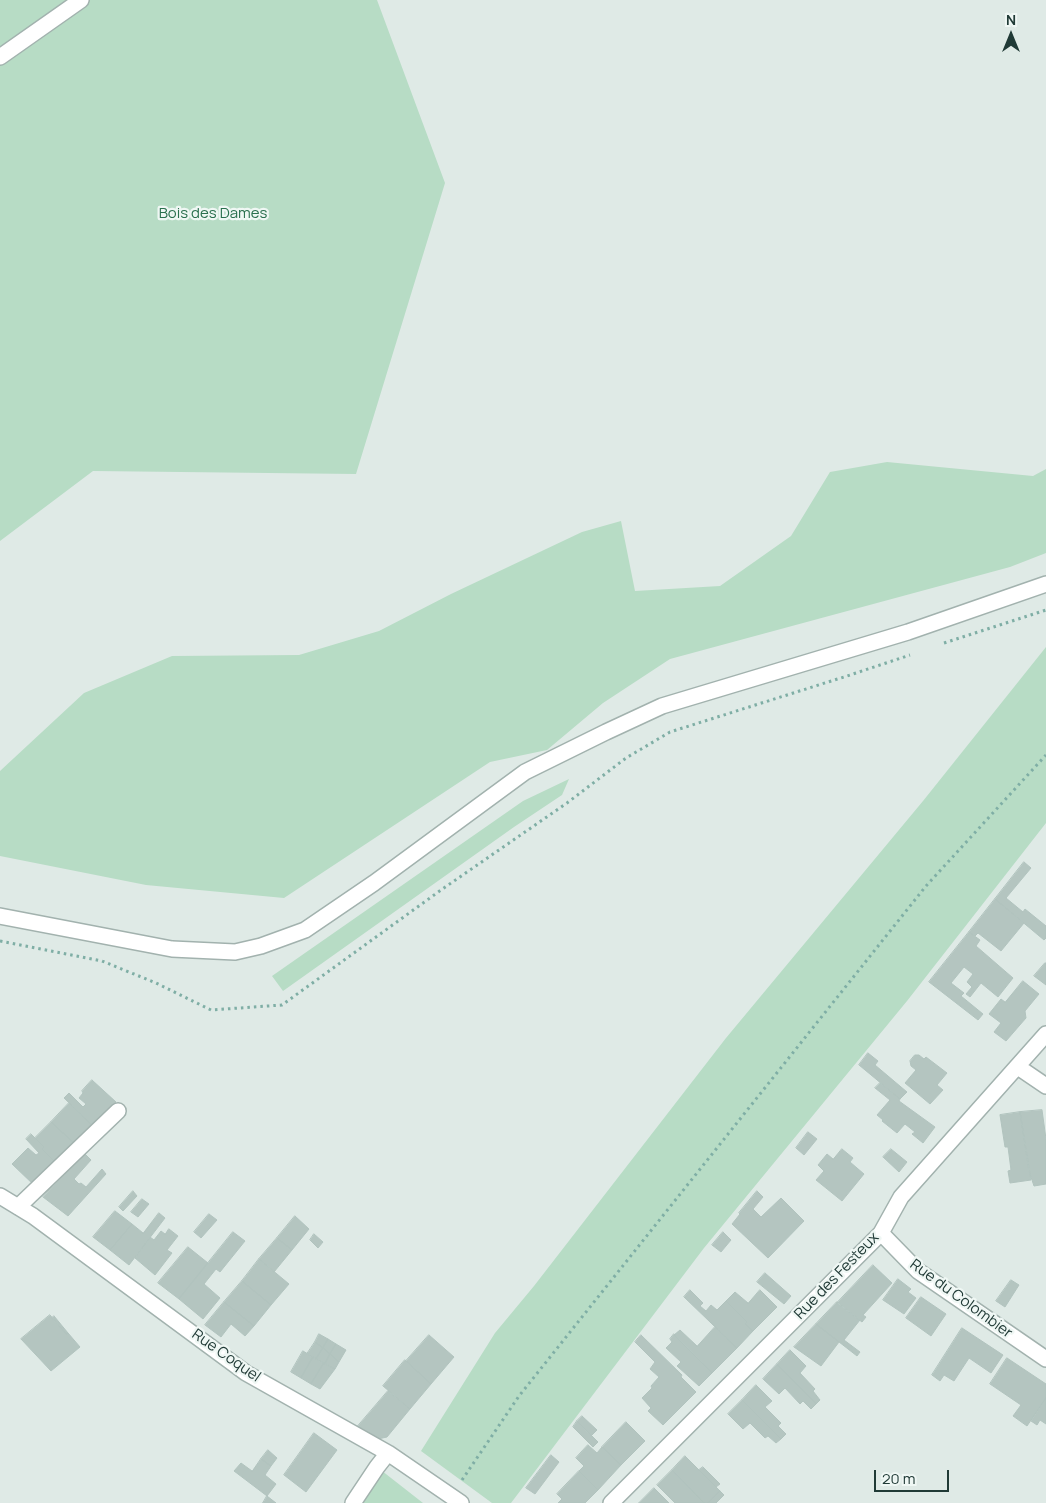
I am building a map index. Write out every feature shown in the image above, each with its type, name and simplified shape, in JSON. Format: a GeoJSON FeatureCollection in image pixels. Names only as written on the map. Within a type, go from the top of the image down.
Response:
{"type":"FeatureCollection","features":[{"type":"Feature","properties":{"kind":"street"},"geometry":{"type":"LineString","coordinates":[[0,57],[82,0]]}},
{"type":"Feature","properties":{"kind":"street"},"geometry":{"type":"LineString","coordinates":[[0,916],[172,949],[235,952],[260,946],[304,930],[374,883],[525,772],[662,706],[908,632],[1046,584]]}},
{"type":"Feature","properties":{"kind":"street","name":"Rue des Festeux"},"geometry":{"type":"LineString","coordinates":[[611,1503],[881,1234],[902,1197],[1046,1034]]}},
{"type":"Feature","properties":{"kind":"street"},"geometry":{"type":"LineString","coordinates":[[1018,1067],[1046,1086]]}},
{"type":"Feature","properties":{"kind":"street"},"geometry":{"type":"LineString","coordinates":[[18,1207],[118,1111]]}},
{"type":"Feature","properties":{"kind":"street","name":"Rue Coquel"},"geometry":{"type":"LineString","coordinates":[[0,1196],[33,1216],[246,1373],[388,1453],[456,1499]]}},
{"type":"Feature","properties":{"kind":"street","name":"Rue du Colombier"},"geometry":{"type":"LineString","coordinates":[[881,1234],[918,1271],[1046,1359]]}},
{"type":"Feature","properties":{"kind":"street"},"geometry":{"type":"LineString","coordinates":[[353,1503],[388,1453]]}},
{"type":"Feature","properties":{"kind":"path"},"geometry":{"type":"LineString","coordinates":[[943,644],[1046,610]]}},
{"type":"Feature","properties":{"kind":"path"},"geometry":{"type":"LineString","coordinates":[[0,941],[102,961],[156,983],[211,1010],[282,1005],[441,890],[567,803],[626,758],[670,732],[916,652]]}},
{"type":"Feature","properties":{"kind":"path"},"geometry":{"type":"LineString","coordinates":[[456,1499],[519,1396],[926,886],[1046,755]]}},
{"type":"Feature","properties":{"kind":"green space","name":"Bois des Dames"},"geometry":{"type":"Polygon","coordinates":[[[0,0],[377,0],[445,183],[356,474],[93,471],[0,541],[0,0]]]}},
{"type":"Feature","properties":{"kind":"green space"},"geometry":{"type":"Polygon","coordinates":[[[887,462],[1033,476],[1046,469],[1046,553],[1010,567],[670,659],[603,703],[547,750],[490,762],[284,898],[146,885],[0,856],[0,771],[84,693],[172,656],[299,655],[379,631],[451,594],[582,532],[621,521],[635,591],[720,586],[791,536],[830,472],[887,462]]]}},
{"type":"Feature","properties":{"kind":"green space"},"geometry":{"type":"Polygon","coordinates":[[[1046,647],[1046,823],[907,1001],[704,1248],[511,1503],[492,1503],[421,1451],[495,1333],[534,1286],[726,1038],[923,801],[1046,647]]]}},
{"type":"Feature","properties":{"kind":"green space"},"geometry":{"type":"Polygon","coordinates":[[[569,779],[562,795],[283,991],[272,976],[523,801],[569,779]]]}},
{"type":"Feature","properties":{"kind":"green space"},"geometry":{"type":"Polygon","coordinates":[[[377,1467],[423,1503],[353,1503],[377,1467]]]}},
{"type":"Feature","properties":{"kind":"building"},"geometry":{"type":"Polygon","coordinates":[[[1024,862],[1031,868],[1006,898],[1023,912],[1025,909],[1046,926],[1046,938],[1044,940],[995,899],[1024,862]]]}},
{"type":"Feature","properties":{"kind":"building"},"geometry":{"type":"Polygon","coordinates":[[[995,899],[1024,923],[1001,951],[978,933],[975,936],[969,932],[995,899]]]}},
{"type":"Feature","properties":{"kind":"building"},"geometry":{"type":"Polygon","coordinates":[[[969,932],[980,940],[976,946],[1013,978],[998,997],[981,983],[970,997],[966,994],[972,987],[967,982],[973,974],[964,967],[951,983],[964,993],[961,996],[983,1014],[978,1020],[929,982],[969,932]]]}},
{"type":"Feature","properties":{"kind":"building"},"geometry":{"type":"Polygon","coordinates":[[[1046,963],[1046,985],[1034,976],[1046,963]]]}},
{"type":"Feature","properties":{"kind":"building"},"geometry":{"type":"Polygon","coordinates":[[[1023,981],[1039,994],[1025,1011],[1026,1018],[1006,1041],[994,1032],[1001,1023],[989,1014],[1001,999],[1005,1002],[1023,981]]]}},
{"type":"Feature","properties":{"kind":"building"},"geometry":{"type":"Polygon","coordinates":[[[868,1053],[878,1061],[875,1065],[907,1092],[900,1099],[859,1065],[868,1053]]]}},
{"type":"Feature","properties":{"kind":"building"},"geometry":{"type":"Polygon","coordinates":[[[915,1055],[919,1055],[924,1059],[926,1057],[947,1073],[937,1085],[943,1090],[930,1104],[905,1083],[916,1070],[911,1066],[910,1061],[915,1055]]]}},
{"type":"Feature","properties":{"kind":"building"},"geometry":{"type":"Polygon","coordinates":[[[92,1080],[116,1102],[93,1126],[64,1098],[69,1093],[83,1107],[86,1104],[79,1098],[83,1093],[82,1091],[92,1080]]]}},
{"type":"Feature","properties":{"kind":"building"},"geometry":{"type":"Polygon","coordinates":[[[880,1083],[900,1099],[899,1101],[935,1127],[923,1143],[912,1134],[915,1132],[905,1124],[897,1133],[877,1115],[890,1100],[875,1088],[880,1083]]]}},
{"type":"Feature","properties":{"kind":"building"},"geometry":{"type":"Polygon","coordinates":[[[69,1103],[93,1126],[75,1144],[51,1122],[69,1103]]]}},
{"type":"Feature","properties":{"kind":"building"},"geometry":{"type":"Polygon","coordinates":[[[1042,1110],[1046,1139],[1046,1184],[1034,1186],[1029,1171],[1020,1112],[1042,1110]]]}},
{"type":"Feature","properties":{"kind":"building"},"geometry":{"type":"Polygon","coordinates":[[[1020,1112],[1031,1180],[1010,1183],[1008,1171],[1011,1170],[1008,1147],[1005,1147],[1000,1115],[1020,1112]]]}},
{"type":"Feature","properties":{"kind":"building"},"geometry":{"type":"Polygon","coordinates":[[[51,1122],[75,1144],[56,1163],[42,1149],[44,1147],[35,1138],[51,1122]]]}},
{"type":"Feature","properties":{"kind":"building"},"geometry":{"type":"Polygon","coordinates":[[[808,1132],[817,1139],[804,1155],[796,1148],[808,1132]]]}},
{"type":"Feature","properties":{"kind":"building"},"geometry":{"type":"Polygon","coordinates":[[[31,1134],[56,1163],[35,1186],[12,1164],[28,1148],[36,1155],[39,1153],[26,1139],[31,1134]]]}},
{"type":"Feature","properties":{"kind":"building"},"geometry":{"type":"Polygon","coordinates":[[[842,1149],[853,1158],[850,1162],[864,1174],[842,1201],[816,1180],[824,1171],[818,1165],[827,1154],[833,1159],[842,1149]]]}},
{"type":"Feature","properties":{"kind":"building"},"geometry":{"type":"Polygon","coordinates":[[[891,1149],[907,1162],[899,1172],[883,1157],[891,1149]]]}},
{"type":"Feature","properties":{"kind":"building"},"geometry":{"type":"Polygon","coordinates":[[[84,1153],[91,1160],[74,1179],[79,1184],[81,1183],[86,1187],[102,1169],[106,1174],[68,1216],[43,1197],[84,1153]]]}},
{"type":"Feature","properties":{"kind":"building"},"geometry":{"type":"Polygon","coordinates":[[[133,1191],[137,1196],[123,1211],[119,1207],[133,1191]]]}},
{"type":"Feature","properties":{"kind":"building"},"geometry":{"type":"Polygon","coordinates":[[[757,1191],[763,1197],[753,1209],[761,1217],[781,1198],[804,1221],[768,1258],[732,1224],[757,1191]]]}},
{"type":"Feature","properties":{"kind":"building"},"geometry":{"type":"Polygon","coordinates":[[[142,1199],[149,1204],[138,1217],[131,1212],[142,1199]]]}},
{"type":"Feature","properties":{"kind":"building"},"geometry":{"type":"Polygon","coordinates":[[[115,1211],[132,1224],[110,1250],[93,1237],[115,1211]]]}},
{"type":"Feature","properties":{"kind":"building"},"geometry":{"type":"Polygon","coordinates":[[[159,1213],[165,1218],[129,1265],[110,1250],[132,1224],[143,1233],[159,1213]]]}},
{"type":"Feature","properties":{"kind":"building"},"geometry":{"type":"Polygon","coordinates":[[[209,1214],[217,1220],[201,1238],[194,1232],[209,1214]]]}},
{"type":"Feature","properties":{"kind":"building"},"geometry":{"type":"Polygon","coordinates":[[[295,1216],[309,1229],[292,1250],[277,1238],[295,1216]]]}},
{"type":"Feature","properties":{"kind":"building"},"geometry":{"type":"Polygon","coordinates":[[[169,1229],[178,1236],[167,1250],[172,1253],[155,1275],[135,1258],[150,1237],[154,1240],[161,1231],[165,1234],[169,1229]]]}},
{"type":"Feature","properties":{"kind":"building"},"geometry":{"type":"Polygon","coordinates":[[[233,1232],[245,1241],[220,1272],[216,1269],[204,1284],[220,1298],[203,1319],[179,1299],[233,1232]]]}},
{"type":"Feature","properties":{"kind":"building"},"geometry":{"type":"Polygon","coordinates":[[[723,1232],[731,1240],[721,1252],[712,1245],[723,1232]]]}},
{"type":"Feature","properties":{"kind":"building"},"geometry":{"type":"Polygon","coordinates":[[[314,1234],[323,1242],[318,1248],[310,1240],[314,1234]]]}},
{"type":"Feature","properties":{"kind":"building"},"geometry":{"type":"Polygon","coordinates":[[[277,1238],[292,1250],[274,1272],[259,1259],[277,1238]]]}},
{"type":"Feature","properties":{"kind":"building"},"geometry":{"type":"Polygon","coordinates":[[[188,1247],[208,1263],[179,1299],[158,1283],[188,1247]]]}},
{"type":"Feature","properties":{"kind":"building"},"geometry":{"type":"Polygon","coordinates":[[[259,1259],[289,1284],[271,1305],[242,1281],[259,1259]]]}},
{"type":"Feature","properties":{"kind":"building"},"geometry":{"type":"Polygon","coordinates":[[[873,1265],[892,1283],[863,1315],[866,1317],[862,1322],[837,1303],[873,1265]]]}},
{"type":"Feature","properties":{"kind":"building"},"geometry":{"type":"Polygon","coordinates":[[[765,1273],[791,1296],[784,1304],[757,1282],[765,1273]]]}},
{"type":"Feature","properties":{"kind":"building"},"geometry":{"type":"Polygon","coordinates":[[[898,1279],[911,1289],[908,1292],[916,1298],[904,1314],[883,1300],[898,1279]]]}},
{"type":"Feature","properties":{"kind":"building"},"geometry":{"type":"Polygon","coordinates":[[[1011,1280],[1019,1285],[1005,1307],[996,1301],[1011,1280]]]}},
{"type":"Feature","properties":{"kind":"building"},"geometry":{"type":"Polygon","coordinates":[[[242,1281],[271,1305],[254,1326],[224,1302],[242,1281]]]}},
{"type":"Feature","properties":{"kind":"building"},"geometry":{"type":"Polygon","coordinates":[[[690,1290],[703,1303],[700,1306],[706,1311],[711,1305],[717,1310],[726,1301],[747,1322],[745,1324],[753,1331],[737,1348],[684,1297],[690,1290]]]}},
{"type":"Feature","properties":{"kind":"building"},"geometry":{"type":"Polygon","coordinates":[[[760,1290],[777,1307],[753,1331],[745,1324],[747,1322],[726,1301],[735,1292],[748,1303],[760,1290]]]}},
{"type":"Feature","properties":{"kind":"building"},"geometry":{"type":"Polygon","coordinates":[[[921,1297],[946,1314],[931,1336],[906,1318],[921,1297]]]}},
{"type":"Feature","properties":{"kind":"building"},"geometry":{"type":"Polygon","coordinates":[[[224,1302],[254,1326],[245,1336],[231,1324],[221,1337],[205,1325],[224,1302]]]}},
{"type":"Feature","properties":{"kind":"building"},"geometry":{"type":"Polygon","coordinates":[[[837,1302],[860,1320],[844,1340],[860,1352],[857,1356],[816,1324],[837,1302]]]}},
{"type":"Feature","properties":{"kind":"building"},"geometry":{"type":"Polygon","coordinates":[[[50,1315],[80,1347],[51,1371],[21,1339],[50,1315]]]}},
{"type":"Feature","properties":{"kind":"building"},"geometry":{"type":"Polygon","coordinates":[[[54,1316],[68,1333],[66,1334],[52,1318],[54,1316]]]}},
{"type":"Feature","properties":{"kind":"building"},"geometry":{"type":"Polygon","coordinates":[[[816,1324],[839,1342],[821,1366],[794,1347],[816,1324]]]}},
{"type":"Feature","properties":{"kind":"building"},"geometry":{"type":"Polygon","coordinates":[[[715,1327],[737,1348],[712,1373],[674,1335],[680,1330],[697,1346],[715,1327]]]}},
{"type":"Feature","properties":{"kind":"building"},"geometry":{"type":"Polygon","coordinates":[[[962,1328],[1003,1355],[991,1373],[969,1358],[954,1381],[944,1375],[940,1381],[932,1375],[962,1328]]]}},
{"type":"Feature","properties":{"kind":"building"},"geometry":{"type":"Polygon","coordinates":[[[319,1334],[328,1339],[323,1348],[315,1342],[319,1334]]]}},
{"type":"Feature","properties":{"kind":"building"},"geometry":{"type":"Polygon","coordinates":[[[674,1334],[712,1373],[699,1386],[677,1366],[681,1362],[666,1348],[672,1342],[670,1339],[674,1334]]]}},
{"type":"Feature","properties":{"kind":"building"},"geometry":{"type":"Polygon","coordinates":[[[429,1335],[454,1357],[431,1384],[406,1361],[429,1335]]]}},
{"type":"Feature","properties":{"kind":"building"},"geometry":{"type":"Polygon","coordinates":[[[641,1335],[682,1375],[681,1377],[696,1392],[663,1425],[648,1411],[651,1408],[642,1398],[659,1377],[650,1369],[655,1362],[635,1342],[641,1335]]]}},
{"type":"Feature","properties":{"kind":"building"},"geometry":{"type":"Polygon","coordinates":[[[328,1339],[336,1344],[330,1354],[323,1348],[328,1339]]]}},
{"type":"Feature","properties":{"kind":"building"},"geometry":{"type":"Polygon","coordinates":[[[315,1342],[323,1348],[316,1359],[307,1354],[315,1342]]]}},
{"type":"Feature","properties":{"kind":"building"},"geometry":{"type":"Polygon","coordinates":[[[336,1344],[346,1350],[339,1362],[330,1354],[336,1344]]]}},
{"type":"Feature","properties":{"kind":"building"},"geometry":{"type":"Polygon","coordinates":[[[323,1348],[330,1354],[325,1364],[316,1359],[323,1348]]]}},
{"type":"Feature","properties":{"kind":"building"},"geometry":{"type":"Polygon","coordinates":[[[790,1350],[806,1366],[800,1373],[815,1389],[813,1391],[820,1400],[816,1404],[777,1364],[790,1350]]]}},
{"type":"Feature","properties":{"kind":"building"},"geometry":{"type":"Polygon","coordinates":[[[303,1351],[313,1357],[301,1378],[291,1372],[303,1351]]]}},
{"type":"Feature","properties":{"kind":"building"},"geometry":{"type":"Polygon","coordinates":[[[330,1354],[339,1362],[335,1369],[325,1364],[330,1354]]]}},
{"type":"Feature","properties":{"kind":"building"},"geometry":{"type":"Polygon","coordinates":[[[313,1357],[324,1363],[311,1384],[301,1378],[313,1357]]]}},
{"type":"Feature","properties":{"kind":"building"},"geometry":{"type":"Polygon","coordinates":[[[1007,1358],[1046,1384],[1046,1398],[1027,1426],[1013,1416],[1021,1405],[990,1384],[1007,1358]]]}},
{"type":"Feature","properties":{"kind":"building"},"geometry":{"type":"Polygon","coordinates":[[[405,1360],[431,1384],[410,1409],[383,1386],[405,1360]]]}},
{"type":"Feature","properties":{"kind":"building"},"geometry":{"type":"Polygon","coordinates":[[[324,1363],[335,1369],[320,1389],[311,1384],[324,1363]]]}},
{"type":"Feature","properties":{"kind":"building"},"geometry":{"type":"Polygon","coordinates":[[[777,1364],[816,1404],[811,1409],[803,1401],[800,1404],[785,1388],[779,1394],[763,1379],[777,1364]]]}},
{"type":"Feature","properties":{"kind":"building"},"geometry":{"type":"Polygon","coordinates":[[[756,1385],[772,1401],[765,1407],[781,1423],[778,1426],[786,1434],[781,1439],[742,1400],[756,1385]]]}},
{"type":"Feature","properties":{"kind":"building"},"geometry":{"type":"Polygon","coordinates":[[[388,1391],[410,1409],[387,1437],[378,1439],[358,1426],[388,1391]]]}},
{"type":"Feature","properties":{"kind":"building"},"geometry":{"type":"Polygon","coordinates":[[[1046,1398],[1046,1424],[1040,1420],[1037,1425],[1031,1421],[1046,1398]]]}},
{"type":"Feature","properties":{"kind":"building"},"geometry":{"type":"Polygon","coordinates":[[[742,1400],[781,1439],[776,1443],[768,1436],[765,1438],[750,1423],[743,1429],[728,1414],[742,1400]]]}},
{"type":"Feature","properties":{"kind":"building"},"geometry":{"type":"Polygon","coordinates":[[[582,1416],[597,1430],[591,1436],[577,1421],[582,1416]]]}},
{"type":"Feature","properties":{"kind":"building"},"geometry":{"type":"Polygon","coordinates":[[[577,1421],[598,1442],[593,1447],[573,1427],[577,1421]]]}},
{"type":"Feature","properties":{"kind":"building"},"geometry":{"type":"Polygon","coordinates":[[[626,1422],[645,1441],[621,1465],[602,1447],[626,1422]]]}},
{"type":"Feature","properties":{"kind":"building"},"geometry":{"type":"Polygon","coordinates":[[[314,1433],[337,1450],[306,1492],[284,1475],[314,1433]]]}},
{"type":"Feature","properties":{"kind":"building"},"geometry":{"type":"Polygon","coordinates":[[[588,1445],[597,1453],[602,1447],[621,1465],[598,1490],[579,1471],[584,1466],[576,1458],[588,1445]]]}},
{"type":"Feature","properties":{"kind":"building"},"geometry":{"type":"Polygon","coordinates":[[[268,1450],[277,1458],[271,1466],[261,1459],[268,1450]]]}},
{"type":"Feature","properties":{"kind":"building"},"geometry":{"type":"Polygon","coordinates":[[[551,1455],[559,1462],[535,1494],[526,1488],[551,1455]]]}},
{"type":"Feature","properties":{"kind":"building"},"geometry":{"type":"Polygon","coordinates":[[[685,1456],[720,1491],[708,1503],[704,1503],[672,1470],[685,1456]]]}},
{"type":"Feature","properties":{"kind":"building"},"geometry":{"type":"Polygon","coordinates":[[[261,1459],[271,1466],[265,1475],[276,1484],[267,1496],[234,1471],[241,1463],[252,1471],[261,1459]]]}},
{"type":"Feature","properties":{"kind":"building"},"geometry":{"type":"Polygon","coordinates":[[[703,1467],[720,1484],[716,1487],[699,1470],[703,1467]]]}},
{"type":"Feature","properties":{"kind":"building"},"geometry":{"type":"Polygon","coordinates":[[[672,1470],[704,1503],[675,1503],[657,1485],[672,1470]]]}},
{"type":"Feature","properties":{"kind":"building"},"geometry":{"type":"Polygon","coordinates":[[[579,1471],[598,1490],[585,1503],[558,1503],[562,1499],[557,1494],[579,1471]]]}},
{"type":"Feature","properties":{"kind":"building"},"geometry":{"type":"Polygon","coordinates":[[[654,1488],[669,1503],[639,1503],[654,1488]]]}},
{"type":"Feature","properties":{"kind":"building"},"geometry":{"type":"Polygon","coordinates":[[[720,1491],[724,1495],[716,1503],[708,1503],[720,1491]]]}},
{"type":"Feature","properties":{"kind":"building"},"geometry":{"type":"Polygon","coordinates":[[[267,1496],[276,1503],[263,1503],[267,1496]]]}}]}
